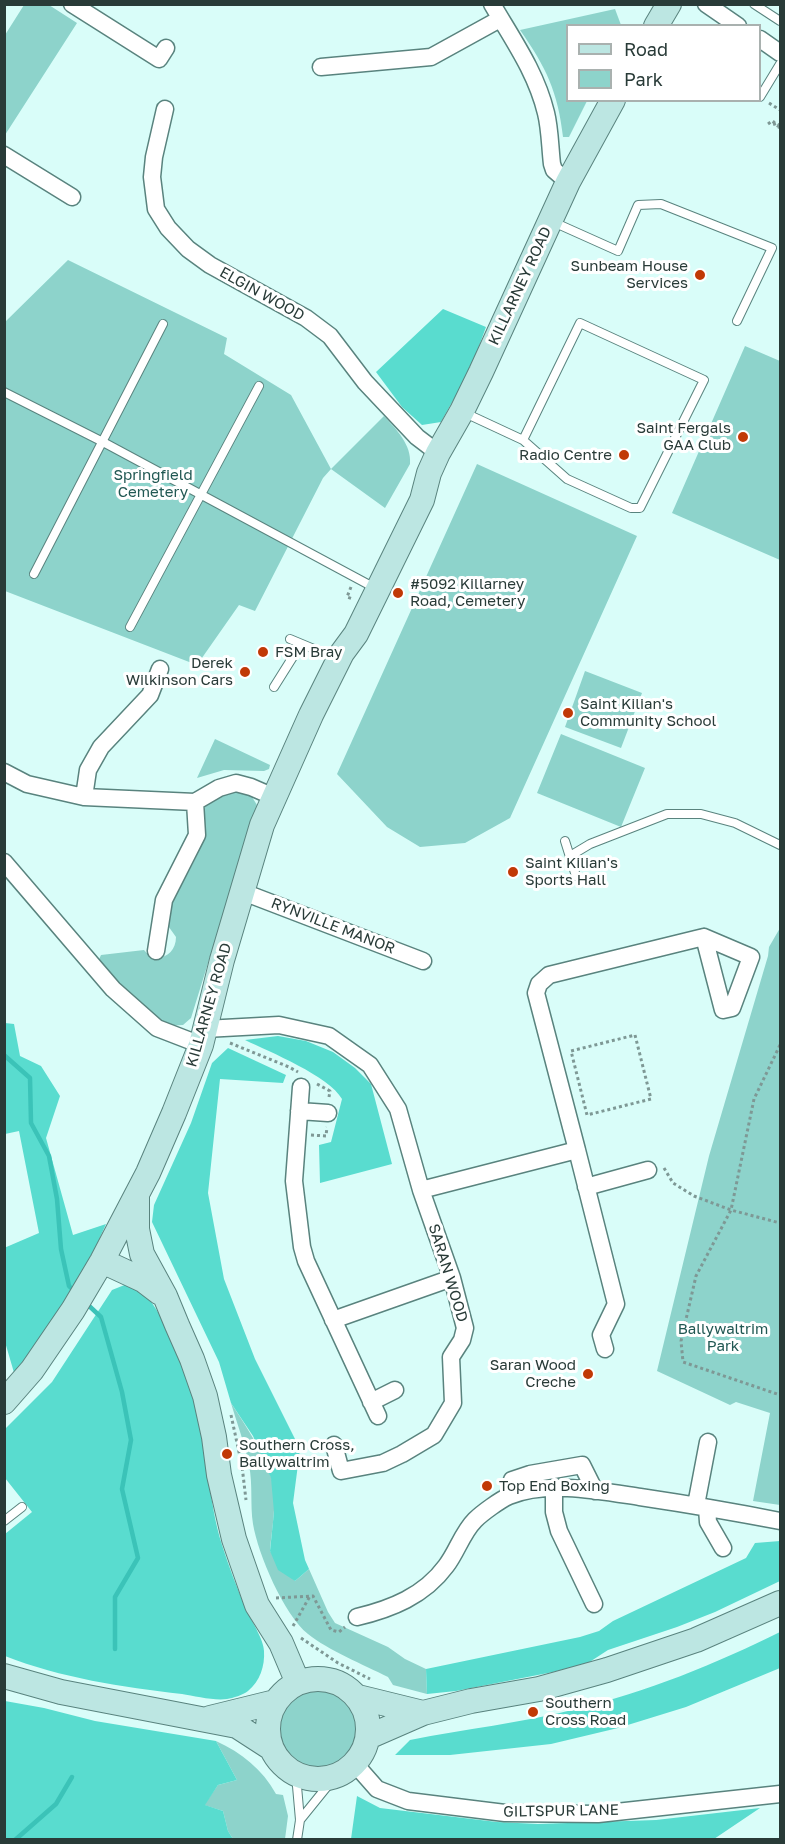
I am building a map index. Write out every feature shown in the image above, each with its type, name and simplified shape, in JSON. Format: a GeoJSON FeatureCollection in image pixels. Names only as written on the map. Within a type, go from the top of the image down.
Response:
{"type":"FeatureCollection","features":[{"type":"Feature","properties":{"kind":"main road"},"geometry":{"type":"LineString","coordinates":[[657,24],[669,4]]}},
{"type":"Feature","properties":{"kind":"main road","name":"KILLARNEY ROAD"},"geometry":{"type":"LineString","coordinates":[[4,1402],[32,1370],[73,1310],[136,1195],[174,1113],[203,1037],[222,960],[262,825],[340,656],[346,631],[422,500],[433,463],[462,411],[568,182],[612,102]]}},
{"type":"Feature","properties":{"kind":"main road"},"geometry":{"type":"LineString","coordinates":[[136,1195],[137,1228],[142,1254],[165,1296],[205,1396],[219,1475],[234,1539],[256,1605],[281,1643],[298,1683]]}},
{"type":"Feature","properties":{"kind":"main road"},"geometry":{"type":"LineString","coordinates":[[97,1269],[143,1280],[165,1296]]}},
{"type":"Feature","properties":{"kind":"main road"},"geometry":{"type":"LineString","coordinates":[[368,1737],[423,1713],[471,1701],[539,1689],[607,1670],[696,1640],[780,1603]]}},
{"type":"Feature","properties":{"kind":"main road"},"geometry":{"type":"LineString","coordinates":[[4,1676],[61,1692],[237,1726],[271,1748]]}},
{"type":"Feature","properties":{"kind":"main road"},"geometry":{"type":"LineString","coordinates":[[367,1700],[365,1709],[369,1723],[364,1752],[356,1764],[345,1772],[334,1778],[308,1779],[285,1768],[277,1759],[267,1733],[269,1717],[275,1702],[285,1691],[298,1683],[314,1679],[331,1681],[345,1686],[367,1700],[423,1713]]}},
{"type":"Feature","properties":{"kind":"main road"},"geometry":{"type":"LineString","coordinates":[[206,1719],[275,1702]]}},
{"type":"Feature","properties":{"kind":"street"},"geometry":{"type":"LineString","coordinates":[[72,4],[159,59],[166,48]]}},
{"type":"Feature","properties":{"kind":"street"},"geometry":{"type":"LineString","coordinates":[[706,4],[735,24]]}},
{"type":"Feature","properties":{"kind":"street"},"geometry":{"type":"LineString","coordinates":[[321,67],[431,57],[496,12],[524,56],[535,79],[547,115],[552,164],[554,170],[568,182]]}},
{"type":"Feature","properties":{"kind":"street"},"geometry":{"type":"LineString","coordinates":[[761,40],[780,53]]}},
{"type":"Feature","properties":{"kind":"street","name":"ELGIN WOOD"},"geometry":{"type":"LineString","coordinates":[[165,109],[152,177],[156,209],[168,228],[188,249],[210,265],[306,318],[330,336],[365,382],[417,438],[433,463]]}},
{"type":"Feature","properties":{"kind":"street"},"geometry":{"type":"LineString","coordinates":[[4,155],[72,197]]}},
{"type":"Feature","properties":{"kind":"street"},"geometry":{"type":"LineString","coordinates":[[84,797],[88,770],[100,747],[150,695],[160,669]]}},
{"type":"Feature","properties":{"kind":"street"},"geometry":{"type":"LineString","coordinates":[[4,772],[27,784],[84,797],[195,802],[219,788],[236,783],[274,797]]}},
{"type":"Feature","properties":{"kind":"street"},"geometry":{"type":"LineString","coordinates":[[156,951],[164,900],[197,835],[195,802]]}},
{"type":"Feature","properties":{"kind":"street"},"geometry":{"type":"LineString","coordinates":[[4,862],[113,989],[157,1028],[203,1037]]}},
{"type":"Feature","properties":{"kind":"street","name":"RYNVILLE MANOR"},"geometry":{"type":"LineString","coordinates":[[243,892],[423,961]]}},
{"type":"Feature","properties":{"kind":"street"},"geometry":{"type":"LineString","coordinates":[[605,1349],[602,1335],[616,1304],[536,993],[539,984],[549,975],[705,937]]}},
{"type":"Feature","properties":{"kind":"street","name":"SARAN WOOD"},"geometry":{"type":"LineString","coordinates":[[203,1037],[279,1025],[329,1036],[370,1065],[398,1108],[421,1190],[452,1278],[465,1328],[462,1340],[451,1357],[453,1403],[434,1435],[382,1463],[341,1472],[334,1446]]}},
{"type":"Feature","properties":{"kind":"street"},"geometry":{"type":"LineString","coordinates":[[301,1088],[294,1181],[302,1247],[306,1261],[374,1409],[395,1390]]}},
{"type":"Feature","properties":{"kind":"street"},"geometry":{"type":"LineString","coordinates":[[299,1111],[328,1113]]}},
{"type":"Feature","properties":{"kind":"street"},"geometry":{"type":"LineString","coordinates":[[421,1190],[577,1150]]}},
{"type":"Feature","properties":{"kind":"street"},"geometry":{"type":"LineString","coordinates":[[586,1186],[654,1166]]}},
{"type":"Feature","properties":{"kind":"street"},"geometry":{"type":"LineString","coordinates":[[333,1320],[452,1278]]}},
{"type":"Feature","properties":{"kind":"street"},"geometry":{"type":"LineString","coordinates":[[708,1442],[701,1506],[723,1548]]}},
{"type":"Feature","properties":{"kind":"street"},"geometry":{"type":"LineString","coordinates":[[508,1496],[512,1480],[530,1474],[582,1465],[595,1491]]}},
{"type":"Feature","properties":{"kind":"street"},"geometry":{"type":"LineString","coordinates":[[357,1617],[396,1606],[413,1597],[446,1567],[475,1520],[508,1496],[529,1491],[554,1488],[595,1491],[701,1506],[780,1521]]}},
{"type":"Feature","properties":{"kind":"street"},"geometry":{"type":"LineString","coordinates":[[554,1488],[554,1512],[559,1531],[594,1604]]}},
{"type":"Feature","properties":{"kind":"street","name":"GILTSPUR LANE"},"geometry":{"type":"LineString","coordinates":[[356,1764],[377,1789],[408,1802],[505,1813],[598,1814],[780,1794]]}},
{"type":"Feature","properties":{"kind":"lane"},"geometry":{"type":"LineString","coordinates":[[754,4],[780,21]]}},
{"type":"Feature","properties":{"kind":"lane"},"geometry":{"type":"LineString","coordinates":[[761,96],[780,64]]}},
{"type":"Feature","properties":{"kind":"lane"},"geometry":{"type":"LineString","coordinates":[[551,221],[618,251],[638,205],[661,204],[772,248],[737,321]]}},
{"type":"Feature","properties":{"kind":"lane"},"geometry":{"type":"LineString","coordinates":[[462,411],[523,440],[567,479],[631,507],[640,508],[704,380],[580,323],[523,440]]}},
{"type":"Feature","properties":{"kind":"lane"},"geometry":{"type":"LineString","coordinates":[[34,574],[163,324]]}},
{"type":"Feature","properties":{"kind":"lane"},"geometry":{"type":"LineString","coordinates":[[130,627],[259,386]]}},
{"type":"Feature","properties":{"kind":"lane"},"geometry":{"type":"LineString","coordinates":[[4,392],[103,442],[373,587]]}},
{"type":"Feature","properties":{"kind":"lane"},"geometry":{"type":"LineString","coordinates":[[290,639],[340,656]]}},
{"type":"Feature","properties":{"kind":"lane"},"geometry":{"type":"LineString","coordinates":[[274,687],[301,644]]}},
{"type":"Feature","properties":{"kind":"lane"},"geometry":{"type":"LineString","coordinates":[[570,855],[590,844],[667,814],[701,814],[735,823],[780,845]]}},
{"type":"Feature","properties":{"kind":"lane"},"geometry":{"type":"LineString","coordinates":[[565,841],[576,876]]}},
{"type":"Feature","properties":{"kind":"lane"},"geometry":{"type":"LineString","coordinates":[[4,1521],[22,1507]]}},
{"type":"Feature","properties":{"kind":"lane"},"geometry":{"type":"LineString","coordinates":[[296,1775],[300,1820],[297,1839]]}},
{"type":"Feature","properties":{"kind":"lane"},"geometry":{"type":"LineString","coordinates":[[300,1820],[334,1778]]}},
{"type":"Feature","properties":{"kind":"path"},"geometry":{"type":"LineString","coordinates":[[768,124],[772,121],[774,122],[772,125],[780,124]]}},
{"type":"Feature","properties":{"kind":"path"},"geometry":{"type":"LineString","coordinates":[[635,1035],[651,1099],[587,1115],[571,1051],[635,1035]]}},
{"type":"Feature","properties":{"kind":"path"},"geometry":{"type":"LineString","coordinates":[[780,1045],[754,1099],[731,1210],[696,1276],[681,1341],[683,1362],[780,1395]]}},
{"type":"Feature","properties":{"kind":"path"},"geometry":{"type":"LineString","coordinates":[[654,1166],[673,1183],[694,1196],[731,1210],[780,1223]]}},
{"type":"Feature","properties":{"kind":"path"},"geometry":{"type":"LineString","coordinates":[[229,1408],[242,1466],[246,1503]]}},
{"type":"Feature","properties":{"kind":"path"},"geometry":{"type":"LineString","coordinates":[[287,1623],[291,1628],[310,1596]]}},
{"type":"Feature","properties":{"kind":"path"},"geometry":{"type":"LineString","coordinates":[[268,1598],[313,1596],[331,1630],[339,1632],[345,1626],[353,1628],[357,1617]]}},
{"type":"Feature","properties":{"kind":"path"},"geometry":{"type":"LineString","coordinates":[[299,1637],[338,1663],[381,1685],[367,1700]]}},
{"type":"Feature","properties":{"kind":"green space"},"geometry":{"type":"Polygon","coordinates":[[[24,5],[49,5],[77,23],[5,135],[5,35],[24,5]]]}},
{"type":"Feature","properties":{"kind":"green space"},"geometry":{"type":"Polygon","coordinates":[[[615,9],[621,24],[566,24],[566,102],[586,102],[569,137],[563,137],[558,106],[544,68],[520,30],[615,9]]]}},
{"type":"Feature","properties":{"kind":"green space","name":"Springfield Cemetery"},"geometry":{"type":"Polygon","coordinates":[[[68,260],[227,338],[224,354],[291,395],[331,469],[323,478],[255,611],[239,605],[197,665],[5,591],[5,322],[68,260]]]}},
{"type":"Feature","properties":{"kind":"green space","name":"Saint Fergals GAA Club"},"geometry":{"type":"Polygon","coordinates":[[[745,346],[780,361],[780,560],[672,513],[745,346]]]}},
{"type":"Feature","properties":{"kind":"green space"},"geometry":{"type":"Polygon","coordinates":[[[384,416],[406,444],[410,457],[410,464],[385,508],[331,469],[384,416]]]}},
{"type":"Feature","properties":{"kind":"green space"},"geometry":{"type":"Polygon","coordinates":[[[477,464],[637,536],[510,818],[465,843],[420,847],[387,827],[337,774],[477,464]]]}},
{"type":"Feature","properties":{"kind":"green space"},"geometry":{"type":"Polygon","coordinates":[[[585,671],[642,693],[621,748],[565,727],[585,671]]]}},
{"type":"Feature","properties":{"kind":"green space"},"geometry":{"type":"Polygon","coordinates":[[[561,734],[645,768],[621,827],[537,793],[561,734]]]}},
{"type":"Feature","properties":{"kind":"green space"},"geometry":{"type":"Polygon","coordinates":[[[215,739],[270,765],[269,769],[264,771],[224,770],[197,778],[215,739]]]}},
{"type":"Feature","properties":{"kind":"green space"},"geometry":{"type":"Polygon","coordinates":[[[234,788],[252,797],[257,805],[191,1018],[183,1025],[165,1026],[97,964],[101,955],[144,950],[149,955],[159,957],[173,949],[176,937],[166,923],[173,902],[202,842],[204,810],[214,797],[234,788]]]}},
{"type":"Feature","properties":{"kind":"green space","name":"Ballywaltrim Park"},"geometry":{"type":"Polygon","coordinates":[[[780,928],[780,1505],[753,1501],[770,1413],[736,1402],[730,1405],[657,1371],[709,1156],[769,947],[780,928]]]}},
{"type":"Feature","properties":{"kind":"green space"},"geometry":{"type":"Polygon","coordinates":[[[231,1403],[248,1429],[271,1477],[274,1504],[270,1551],[295,1581],[309,1569],[335,1623],[388,1647],[405,1659],[426,1669],[427,1694],[393,1685],[388,1677],[326,1646],[308,1634],[290,1613],[273,1583],[256,1537],[252,1517],[249,1465],[231,1403]]]}},
{"type":"Feature","properties":{"kind":"green space"},"geometry":{"type":"Polygon","coordinates":[[[318,1685],[334,1688],[348,1697],[357,1711],[360,1727],[357,1743],[348,1757],[334,1766],[318,1769],[302,1766],[288,1757],[279,1743],[276,1727],[279,1711],[288,1697],[302,1688],[318,1685]]]}},
{"type":"Feature","properties":{"kind":"green space"},"geometry":{"type":"Polygon","coordinates":[[[216,1741],[250,1763],[276,1794],[283,1795],[288,1816],[285,1839],[233,1839],[228,1831],[223,1811],[204,1805],[218,1785],[237,1780],[216,1741]]]}},
{"type":"Feature","properties":{"kind":"shaded area"},"geometry":{"type":"Polygon","coordinates":[[[443,309],[486,327],[471,368],[441,422],[422,425],[402,407],[376,372],[443,309]]]}},
{"type":"Feature","properties":{"kind":"shaded area"},"geometry":{"type":"Polygon","coordinates":[[[5,1023],[14,1024],[20,1056],[41,1066],[60,1096],[46,1138],[73,1235],[106,1224],[73,1297],[15,1376],[5,1342],[4,1248],[39,1233],[19,1131],[5,1134],[5,1023]]]}},
{"type":"Feature","properties":{"kind":"shaded area"},"geometry":{"type":"Polygon","coordinates":[[[278,1036],[306,1041],[333,1052],[355,1068],[371,1084],[392,1164],[320,1183],[319,1145],[331,1142],[342,1099],[335,1090],[312,1073],[245,1040],[278,1036]]]}},
{"type":"Feature","properties":{"kind":"shaded area"},"geometry":{"type":"Polygon","coordinates":[[[228,1048],[286,1075],[283,1083],[220,1079],[208,1193],[224,1279],[255,1359],[300,1449],[293,1503],[309,1569],[295,1581],[278,1570],[270,1551],[274,1512],[271,1478],[253,1436],[231,1403],[219,1362],[152,1222],[154,1205],[191,1123],[212,1063],[228,1048]]]}},
{"type":"Feature","properties":{"kind":"shaded area"},"geometry":{"type":"Polygon","coordinates":[[[127,1284],[139,1289],[150,1301],[161,1317],[179,1357],[200,1424],[217,1528],[239,1593],[263,1646],[264,1662],[259,1678],[248,1691],[232,1698],[211,1699],[92,1681],[26,1664],[5,1656],[5,1534],[32,1512],[5,1478],[4,1430],[52,1382],[112,1290],[127,1284]]]}},
{"type":"Feature","properties":{"kind":"shaded area"},"geometry":{"type":"Polygon","coordinates":[[[780,1541],[780,1581],[715,1612],[608,1650],[588,1663],[456,1691],[427,1694],[426,1669],[599,1631],[613,1621],[746,1558],[755,1543],[780,1541]]]}},
{"type":"Feature","properties":{"kind":"shaded area"},"geometry":{"type":"Polygon","coordinates":[[[780,1632],[780,1668],[686,1707],[618,1728],[551,1744],[450,1755],[395,1755],[410,1740],[555,1714],[628,1695],[706,1666],[780,1632]]]}},
{"type":"Feature","properties":{"kind":"shaded area"},"geometry":{"type":"Polygon","coordinates":[[[5,1701],[95,1721],[216,1741],[237,1780],[218,1785],[205,1805],[223,1811],[228,1831],[233,1839],[5,1839],[5,1701]]]}},
{"type":"Feature","properties":{"kind":"shaded area"},"geometry":{"type":"Polygon","coordinates":[[[357,1796],[380,1808],[497,1822],[538,1824],[656,1820],[760,1808],[714,1839],[351,1839],[357,1796]]]}},
{"type":"Feature","properties":{"kind":"waterway"},"geometry":{"type":"LineString","coordinates":[[4,1055],[30,1078],[31,1123],[49,1156],[57,1199],[61,1249],[69,1286],[74,1291]]}},
{"type":"Feature","properties":{"kind":"waterway"},"geometry":{"type":"LineString","coordinates":[[87,1304],[101,1317],[122,1392],[131,1440],[122,1489],[138,1558],[115,1597],[115,1649]]}},
{"type":"Feature","properties":{"kind":"waterway"},"geometry":{"type":"LineString","coordinates":[[15,1840],[56,1804],[72,1777]]}},
{"type":"Feature","properties":{"kind":"place","name":"Sunbeam House Services"},"geometry":{"type":"Point","coordinates":[700,275]}},
{"type":"Feature","properties":{"kind":"place","name":"Saint Fergals GAA Club"},"geometry":{"type":"Point","coordinates":[743,437]}},
{"type":"Feature","properties":{"kind":"place","name":"Radio Centre"},"geometry":{"type":"Point","coordinates":[624,455]}},
{"type":"Feature","properties":{"kind":"place","name":"#5092 Killarney Road, Cemetery"},"geometry":{"type":"Point","coordinates":[398,593]}},
{"type":"Feature","properties":{"kind":"place","name":"FSM Bray"},"geometry":{"type":"Point","coordinates":[263,652]}},
{"type":"Feature","properties":{"kind":"place","name":"Derek Wilkinson Cars"},"geometry":{"type":"Point","coordinates":[245,672]}},
{"type":"Feature","properties":{"kind":"place","name":"Saint Kilian's Community School"},"geometry":{"type":"Point","coordinates":[568,713]}},
{"type":"Feature","properties":{"kind":"place","name":"Saint Kilian's Sports Hall"},"geometry":{"type":"Point","coordinates":[513,872]}},
{"type":"Feature","properties":{"kind":"place","name":"Saran Wood Creche"},"geometry":{"type":"Point","coordinates":[588,1374]}},
{"type":"Feature","properties":{"kind":"place","name":"Southern Cross, Ballywaltrim"},"geometry":{"type":"Point","coordinates":[227,1454]}},
{"type":"Feature","properties":{"kind":"place","name":"Top End Boxing"},"geometry":{"type":"Point","coordinates":[487,1486]}},
{"type":"Feature","properties":{"kind":"place","name":"Southern Cross Road"},"geometry":{"type":"Point","coordinates":[533,1712]}}]}
